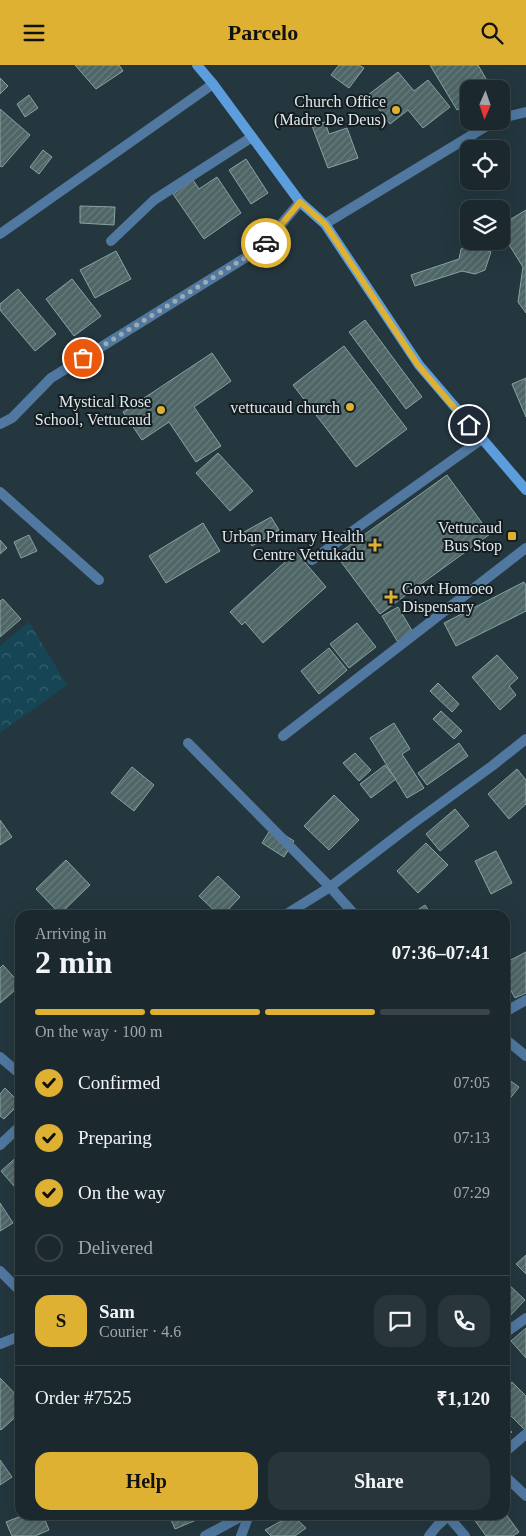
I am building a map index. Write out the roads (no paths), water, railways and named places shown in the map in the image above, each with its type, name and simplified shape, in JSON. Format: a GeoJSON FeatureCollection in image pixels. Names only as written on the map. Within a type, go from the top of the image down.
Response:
{"type":"FeatureCollection","features":[{"type":"Feature","properties":{"kind":"main road"},"geometry":{"type":"LineString","coordinates":[[202,66],[213,85],[300,202],[325,224],[418,365],[526,490]]}},
{"type":"Feature","properties":{"kind":"street"},"geometry":{"type":"LineString","coordinates":[[0,234],[213,85]]}},
{"type":"Feature","properties":{"kind":"street"},"geometry":{"type":"LineString","coordinates":[[510,116],[526,112]]}},
{"type":"Feature","properties":{"kind":"street"},"geometry":{"type":"LineString","coordinates":[[325,224],[480,130]]}},
{"type":"Feature","properties":{"kind":"street"},"geometry":{"type":"LineString","coordinates":[[111,241],[154,200],[252,137]]}},
{"type":"Feature","properties":{"kind":"street"},"geometry":{"type":"LineString","coordinates":[[0,424],[12,418],[51,378],[261,248],[300,202]]}},
{"type":"Feature","properties":{"kind":"street"},"geometry":{"type":"LineString","coordinates":[[312,560],[482,439]]}},
{"type":"Feature","properties":{"kind":"street"},"geometry":{"type":"LineString","coordinates":[[0,491],[99,580]]}},
{"type":"Feature","properties":{"kind":"street"},"geometry":{"type":"LineString","coordinates":[[283,736],[526,548]]}},
{"type":"Feature","properties":{"kind":"street"},"geometry":{"type":"LineString","coordinates":[[293,910],[330,887],[526,739]]}},
{"type":"Feature","properties":{"kind":"street"},"geometry":{"type":"LineString","coordinates":[[188,743],[351,910]]}},
{"type":"Feature","properties":{"kind":"street"},"geometry":{"type":"LineString","coordinates":[[510,1009],[526,1000]]}},
{"type":"Feature","properties":{"kind":"street"},"geometry":{"type":"LineString","coordinates":[[510,1043],[526,1056]]}},
{"type":"Feature","properties":{"kind":"street"},"geometry":{"type":"LineString","coordinates":[[0,1057],[15,1070]]}},
{"type":"Feature","properties":{"kind":"street"},"geometry":{"type":"LineString","coordinates":[[0,1145],[15,1131]]}},
{"type":"Feature","properties":{"kind":"street"},"geometry":{"type":"LineString","coordinates":[[0,1271],[15,1286]]}},
{"type":"Feature","properties":{"kind":"street"},"geometry":{"type":"LineString","coordinates":[[510,1329],[526,1318]]}},
{"type":"Feature","properties":{"kind":"street"},"geometry":{"type":"LineString","coordinates":[[0,1343],[15,1337]]}},
{"type":"Feature","properties":{"kind":"street"},"geometry":{"type":"LineString","coordinates":[[510,1447],[526,1434]]}},
{"type":"Feature","properties":{"kind":"street"},"geometry":{"type":"LineString","coordinates":[[510,1480],[526,1496]]}},
{"type":"Feature","properties":{"kind":"street"},"geometry":{"type":"LineString","coordinates":[[205,1536],[235,1520]]}},
{"type":"Feature","properties":{"kind":"street"},"geometry":{"type":"LineString","coordinates":[[241,1536],[247,1520]]}},
{"type":"Feature","properties":{"kind":"street"},"geometry":{"type":"LineString","coordinates":[[429,1536],[444,1520]]}},
{"type":"Feature","properties":{"kind":"street"},"geometry":{"type":"LineString","coordinates":[[452,1520],[466,1536]]}},
{"type":"Feature","properties":{"kind":"place","name":"Church Office (Madre De Deus)"},"geometry":{"type":"Point","coordinates":[396,110]}},
{"type":"Feature","properties":{"kind":"place","name":"vettucaud church"},"geometry":{"type":"Point","coordinates":[350,407]}},
{"type":"Feature","properties":{"kind":"place","name":"Mystical Rose School, Vettucaud"},"geometry":{"type":"Point","coordinates":[161,410]}},
{"type":"Feature","properties":{"kind":"place","name":"Vettucaud Bus Stop"},"geometry":{"type":"Point","coordinates":[512,536]}},
{"type":"Feature","properties":{"kind":"place","name":"Urban Primary Health Centre Vettukadu"},"geometry":{"type":"Point","coordinates":[375,545]}},
{"type":"Feature","properties":{"kind":"place","name":"Govt Homoeo Dispensary"},"geometry":{"type":"Point","coordinates":[391,597]}}]}
